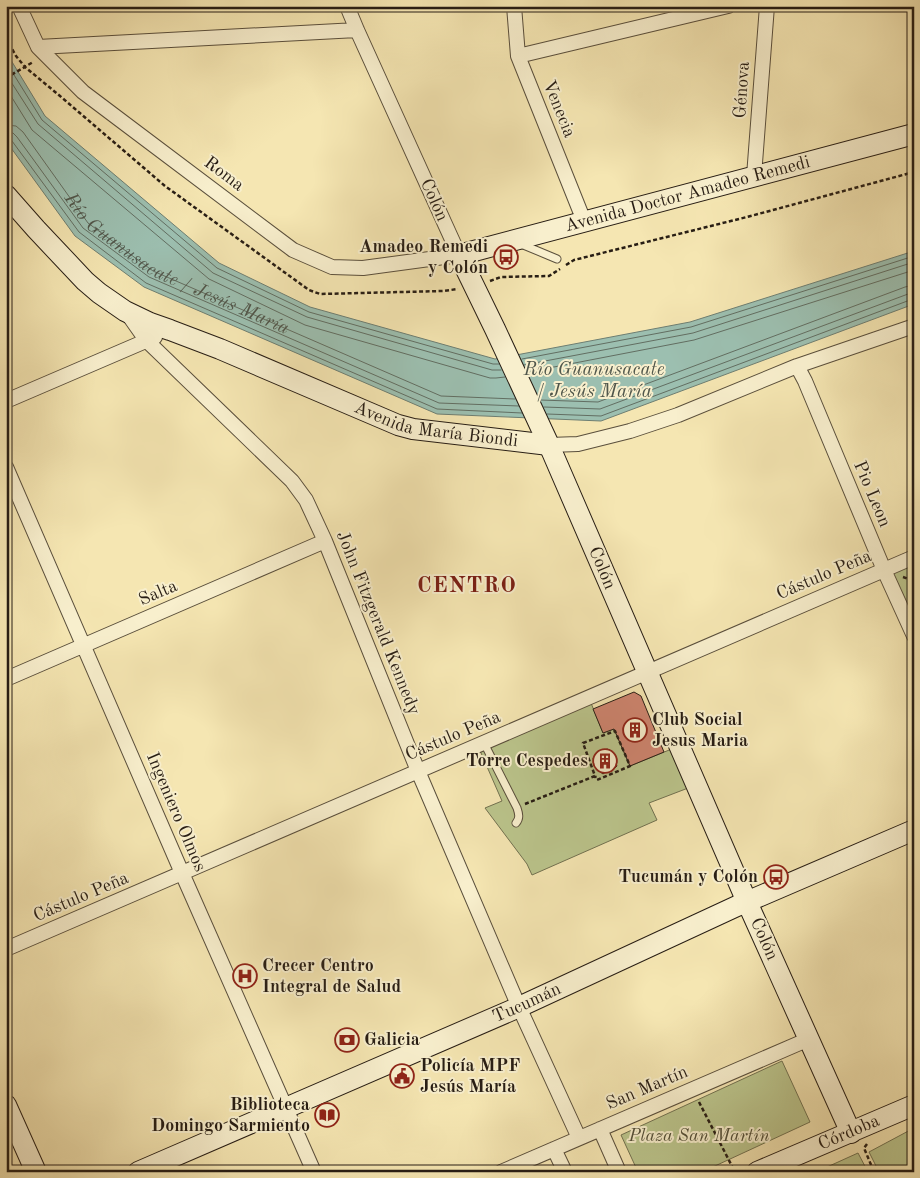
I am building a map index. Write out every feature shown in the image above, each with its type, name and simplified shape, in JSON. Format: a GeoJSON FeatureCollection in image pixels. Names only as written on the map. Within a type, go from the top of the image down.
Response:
{"type":"FeatureCollection","features":[{"type":"Feature","properties":{"kind":"street","name":"Roma"},"geometry":{"type":"LineString","coordinates":[[19,6],[38,47],[83,92],[293,250],[332,267],[363,268],[459,255]]}},
{"type":"Feature","properties":{"kind":"street","name":"Colón"},"geometry":{"type":"LineString","coordinates":[[348,6],[357,30],[459,255],[545,437],[747,902],[851,1133]]}},
{"type":"Feature","properties":{"kind":"street"},"geometry":{"type":"LineString","coordinates":[[38,47],[357,30],[352,6]]}},
{"type":"Feature","properties":{"kind":"street","name":"Venecia"},"geometry":{"type":"LineString","coordinates":[[514,6],[518,56],[584,221]]}},
{"type":"Feature","properties":{"kind":"street"},"geometry":{"type":"LineString","coordinates":[[518,56],[728,6]]}},
{"type":"Feature","properties":{"kind":"street","name":"Génova"},"geometry":{"type":"LineString","coordinates":[[754,176],[767,6]]}},
{"type":"Feature","properties":{"kind":"street","name":"Avenida Doctor Amadeo Remedi"},"geometry":{"type":"LineString","coordinates":[[459,255],[914,134]]}},
{"type":"Feature","properties":{"kind":"street","name":"Avenida María Biondi"},"geometry":{"type":"LineString","coordinates":[[6,195],[84,281],[125,311],[150,323],[220,349],[398,425],[413,429],[545,437],[578,444],[630,431],[678,414],[797,366],[914,326]]}},
{"type":"Feature","properties":{"kind":"street","name":"John Fitzgerald Kennedy"},"geometry":{"type":"LineString","coordinates":[[125,311],[146,340],[292,481],[306,500],[325,541],[418,771],[519,1007],[578,1138]]}},
{"type":"Feature","properties":{"kind":"street"},"geometry":{"type":"LineString","coordinates":[[6,401],[170,330]]}},
{"type":"Feature","properties":{"kind":"street","name":"Pio Leon"},"geometry":{"type":"LineString","coordinates":[[797,366],[914,636]]}},
{"type":"Feature","properties":{"kind":"street","name":"Ingeniero Olmos"},"geometry":{"type":"LineString","coordinates":[[6,467],[314,1172]]}},
{"type":"Feature","properties":{"kind":"street","name":"Salta"},"geometry":{"type":"LineString","coordinates":[[6,679],[325,541]]}},
{"type":"Feature","properties":{"kind":"street","name":"Cástulo Peña"},"geometry":{"type":"LineString","coordinates":[[6,949],[914,557]]}},
{"type":"Feature","properties":{"kind":"street","name":"Tucumán"},"geometry":{"type":"LineString","coordinates":[[138,1172],[519,1007],[747,902],[914,830]]}},
{"type":"Feature","properties":{"kind":"street","name":"San Martín"},"geometry":{"type":"LineString","coordinates":[[501,1172],[809,1039]]}},
{"type":"Feature","properties":{"kind":"street"},"geometry":{"type":"LineString","coordinates":[[6,1105],[36,1172]]}},
{"type":"Feature","properties":{"kind":"street","name":"Córdoba"},"geometry":{"type":"LineString","coordinates":[[757,1172],[914,1105]]}},
{"type":"Feature","properties":{"kind":"street"},"geometry":{"type":"LineString","coordinates":[[600,1129],[619,1172]]}},
{"type":"Feature","properties":{"kind":"street"},"geometry":{"type":"LineString","coordinates":[[554,1149],[564,1172]]}},
{"type":"Feature","properties":{"kind":"lane"},"geometry":{"type":"LineString","coordinates":[[514,241],[557,260]]}},
{"type":"Feature","properties":{"kind":"lane"},"geometry":{"type":"LineString","coordinates":[[484,743],[517,808],[519,814],[516,823]]}},
{"type":"Feature","properties":{"kind":"path"},"geometry":{"type":"LineString","coordinates":[[6,78],[21,69]]}},
{"type":"Feature","properties":{"kind":"path"},"geometry":{"type":"LineString","coordinates":[[615,731],[630,766],[597,780],[595,776],[583,743],[615,731]]}},
{"type":"Feature","properties":{"kind":"path"},"geometry":{"type":"LineString","coordinates":[[517,808],[595,776]]}},
{"type":"Feature","properties":{"kind":"path"},"geometry":{"type":"LineString","coordinates":[[692,1089],[735,1172]]}},
{"type":"Feature","properties":{"kind":"path"},"geometry":{"type":"LineString","coordinates":[[872,1123],[875,1136],[864,1148],[874,1172]]}},
{"type":"Feature","properties":{"kind":"green space"},"geometry":{"type":"Polygon","coordinates":[[[914,557],[914,636],[884,570],[914,557]]]}},
{"type":"Feature","properties":{"kind":"green space"},"geometry":{"type":"Polygon","coordinates":[[[589,698],[603,733],[614,729],[630,766],[679,746],[696,785],[649,803],[657,820],[532,875],[527,864],[485,808],[502,801],[478,746],[589,698]]]}},
{"type":"Feature","properties":{"kind":"green space","name":"Plaza San Martín"},"geometry":{"type":"Polygon","coordinates":[[[782,1061],[810,1122],[702,1172],[638,1172],[621,1135],[782,1061]]]}},
{"type":"Feature","properties":{"kind":"green space"},"geometry":{"type":"Polygon","coordinates":[[[914,1128],[914,1172],[879,1172],[869,1152],[914,1128]]]}},
{"type":"Feature","properties":{"kind":"green space"},"geometry":{"type":"Polygon","coordinates":[[[858,1153],[868,1172],[816,1172],[858,1153]]]}},
{"type":"Feature","properties":{"kind":"water","name":"Río Guanusacate / Jesús María"},"geometry":{"type":"Polygon","coordinates":[[[6,52],[45,116],[219,263],[310,307],[495,359],[690,322],[914,251],[914,304],[601,421],[437,414],[144,287],[75,236],[6,141],[6,52]]]}},
{"type":"Feature","properties":{"kind":"building","name":"Club Social Jesus Maria"},"geometry":{"type":"Polygon","coordinates":[[[634,692],[641,696],[664,752],[630,766],[614,729],[603,733],[593,709],[634,692]]]}},
{"type":"Feature","properties":{"kind":"building","name":"Torre Cespedes"},"geometry":{"type":"Polygon","coordinates":[[[607,749],[611,753],[610,761],[615,762],[617,766],[612,770],[607,768],[607,771],[603,774],[599,771],[600,762],[595,762],[593,758],[597,754],[602,756],[603,751],[607,749]]]}},
{"type":"Feature","properties":{"kind":"place","name":"Amadeo Remedi y Colón"},"geometry":{"type":"Point","coordinates":[506,257]}},
{"type":"Feature","properties":{"kind":"place","name":"Club Social Jesus Maria"},"geometry":{"type":"Point","coordinates":[635,730]}},
{"type":"Feature","properties":{"kind":"place","name":"Torre Cespedes"},"geometry":{"type":"Point","coordinates":[605,761]}},
{"type":"Feature","properties":{"kind":"place","name":"Tucumán y Colón"},"geometry":{"type":"Point","coordinates":[776,877]}},
{"type":"Feature","properties":{"kind":"place","name":"Crecer Centro Integral de Salud"},"geometry":{"type":"Point","coordinates":[245,976]}},
{"type":"Feature","properties":{"kind":"place","name":"Galicia"},"geometry":{"type":"Point","coordinates":[347,1040]}},
{"type":"Feature","properties":{"kind":"place","name":"Policía MPF Jesús María"},"geometry":{"type":"Point","coordinates":[402,1076]}},
{"type":"Feature","properties":{"kind":"place","name":"Biblioteca Domingo Sarmiento"},"geometry":{"type":"Point","coordinates":[327,1115]}},
{"type":"Feature","properties":{"kind":"district","name":"CENTRO"},"geometry":{"type":"Point","coordinates":[467,586]}}]}
